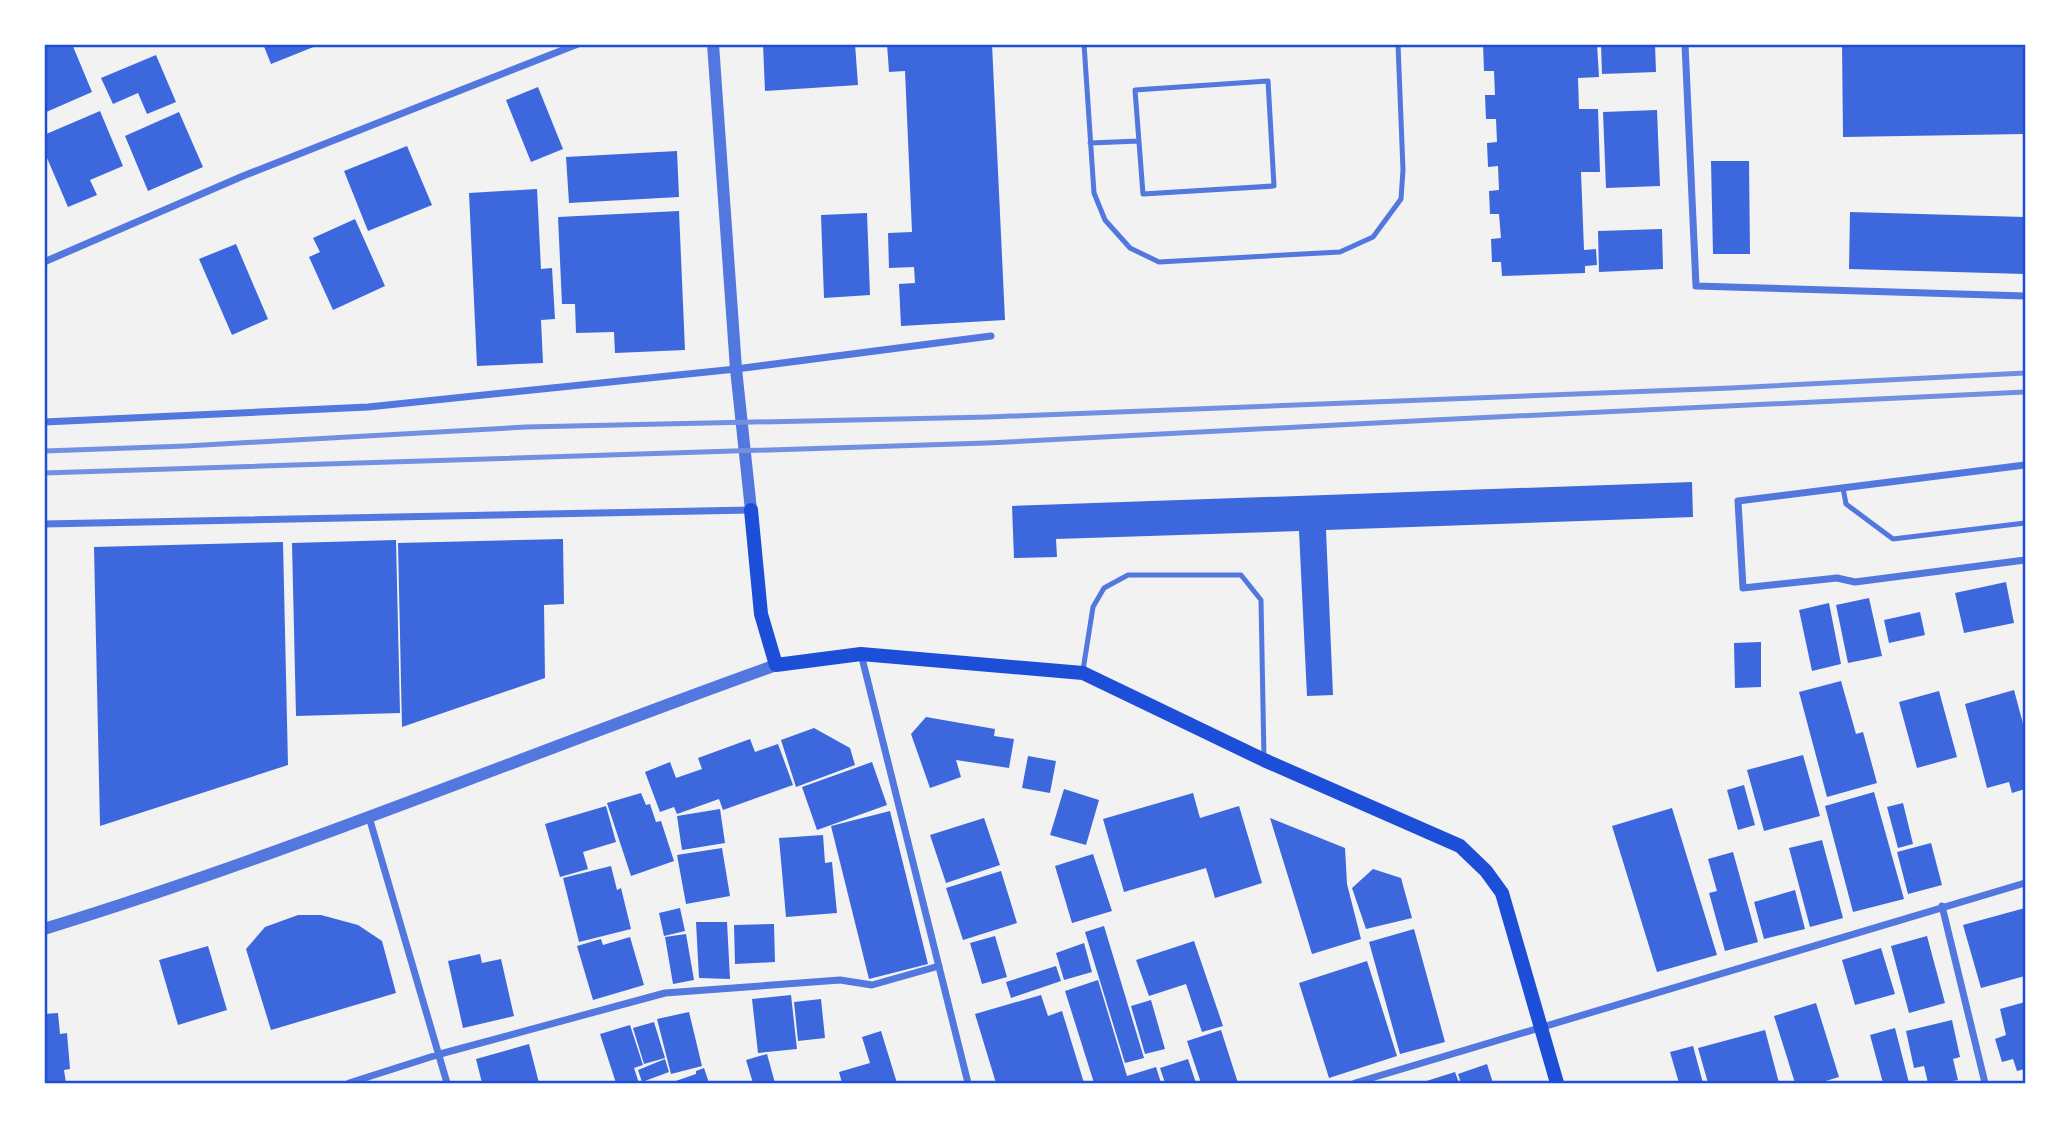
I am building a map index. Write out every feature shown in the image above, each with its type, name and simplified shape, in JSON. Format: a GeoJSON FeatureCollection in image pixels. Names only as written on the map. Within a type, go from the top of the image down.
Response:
{"type":"FeatureCollection","features":[{"type":"Feature","properties":{"kind":"main road"},"geometry":{"type":"LineString","coordinates":[[751,510],[761,614],[776,665],[861,654],[1083,673],[1264,760],[1460,846],[1486,871],[1502,893],[1557,1083]]}},
{"type":"Feature","properties":{"kind":"street"},"geometry":{"type":"LineString","coordinates":[[44,262],[243,176],[578,44]]}},
{"type":"Feature","properties":{"kind":"street"},"geometry":{"type":"LineString","coordinates":[[44,524],[751,510],[736,369],[713,44]]}},
{"type":"Feature","properties":{"kind":"street"},"geometry":{"type":"LineString","coordinates":[[1685,44],[1696,286],[2025,296]]}},
{"type":"Feature","properties":{"kind":"street"},"geometry":{"type":"LineString","coordinates":[[44,422],[368,407],[736,369],[991,337]]}},
{"type":"Feature","properties":{"kind":"street"},"geometry":{"type":"LineString","coordinates":[[2025,466],[1738,501],[1743,588],[1837,578],[1855,582],[2025,560]]}},
{"type":"Feature","properties":{"kind":"street"},"geometry":{"type":"LineString","coordinates":[[861,654],[968,1083]]}},
{"type":"Feature","properties":{"kind":"street"},"geometry":{"type":"LineString","coordinates":[[44,929],[109,909],[369,817],[657,707],[776,665]]}},
{"type":"Feature","properties":{"kind":"street"},"geometry":{"type":"LineString","coordinates":[[369,817],[447,1083]]}},
{"type":"Feature","properties":{"kind":"street"},"geometry":{"type":"LineString","coordinates":[[1355,1083],[2025,883]]}},
{"type":"Feature","properties":{"kind":"street"},"geometry":{"type":"LineString","coordinates":[[1942,906],[1985,1083]]}},
{"type":"Feature","properties":{"kind":"street"},"geometry":{"type":"LineString","coordinates":[[349,1083],[440,1054],[665,993],[840,980],[872,985],[939,966]]}},
{"type":"Feature","properties":{"kind":"lane"},"geometry":{"type":"LineString","coordinates":[[1084,44],[1094,193],[1105,220],[1130,248],[1159,262],[1340,252],[1373,237],[1401,199],[1403,170],[1398,44]]}},
{"type":"Feature","properties":{"kind":"lane"},"geometry":{"type":"LineString","coordinates":[[1268,81],[1274,186],[1143,194],[1139,141],[1135,90],[1268,81]]}},
{"type":"Feature","properties":{"kind":"lane"},"geometry":{"type":"LineString","coordinates":[[1090,143],[1139,141]]}},
{"type":"Feature","properties":{"kind":"lane"},"geometry":{"type":"LineString","coordinates":[[1843,488],[1846,504],[1893,539],[2025,523]]}},
{"type":"Feature","properties":{"kind":"lane"},"geometry":{"type":"LineString","coordinates":[[1083,673],[1093,607],[1104,588],[1128,575],[1241,575],[1261,600],[1264,760]]}},
{"type":"Feature","properties":{"kind":"building"},"geometry":{"type":"Polygon","coordinates":[[[44,44],[72,44],[92,92],[44,113],[44,44]]]}},
{"type":"Feature","properties":{"kind":"building"},"geometry":{"type":"Polygon","coordinates":[[[263,44],[321,44],[271,64],[263,44]]]}},
{"type":"Feature","properties":{"kind":"building"},"geometry":{"type":"Polygon","coordinates":[[[763,44],[855,44],[858,85],[765,91],[763,44]]]}},
{"type":"Feature","properties":{"kind":"building"},"geometry":{"type":"Polygon","coordinates":[[[887,44],[992,44],[1005,320],[901,326],[899,284],[915,283],[914,267],[889,268],[888,233],[912,232],[905,71],[889,72],[887,44]]]}},
{"type":"Feature","properties":{"kind":"building"},"geometry":{"type":"Polygon","coordinates":[[[1483,44],[1597,44],[1599,77],[1578,78],[1579,109],[1598,109],[1600,172],[1581,172],[1584,250],[1596,249],[1597,265],[1585,266],[1585,273],[1502,276],[1501,262],[1492,262],[1491,239],[1501,238],[1499,214],[1490,214],[1489,191],[1499,190],[1498,166],[1488,167],[1487,143],[1497,142],[1496,119],[1486,119],[1485,95],[1495,95],[1494,71],[1484,71],[1483,44]]]}},
{"type":"Feature","properties":{"kind":"building"},"geometry":{"type":"Polygon","coordinates":[[[1601,44],[1655,44],[1656,72],[1602,74],[1601,44]]]}},
{"type":"Feature","properties":{"kind":"building"},"geometry":{"type":"Polygon","coordinates":[[[1842,44],[2025,44],[2025,134],[1843,137],[1842,44]]]}},
{"type":"Feature","properties":{"kind":"building"},"geometry":{"type":"Polygon","coordinates":[[[156,55],[176,102],[147,114],[138,93],[113,104],[101,78],[156,55]]]}},
{"type":"Feature","properties":{"kind":"building"},"geometry":{"type":"Polygon","coordinates":[[[538,87],[563,149],[531,162],[506,100],[538,87]]]}},
{"type":"Feature","properties":{"kind":"building"},"geometry":{"type":"Polygon","coordinates":[[[1657,110],[1660,186],[1606,188],[1603,112],[1657,110]]]}},
{"type":"Feature","properties":{"kind":"building"},"geometry":{"type":"Polygon","coordinates":[[[100,111],[123,166],[90,180],[97,195],[68,207],[44,151],[44,135],[100,111]]]}},
{"type":"Feature","properties":{"kind":"building"},"geometry":{"type":"Polygon","coordinates":[[[179,112],[203,167],[148,191],[125,136],[179,112]]]}},
{"type":"Feature","properties":{"kind":"building"},"geometry":{"type":"Polygon","coordinates":[[[407,146],[432,205],[368,231],[344,171],[407,146]]]}},
{"type":"Feature","properties":{"kind":"building"},"geometry":{"type":"Polygon","coordinates":[[[677,151],[679,197],[569,203],[566,157],[677,151]]]}},
{"type":"Feature","properties":{"kind":"building"},"geometry":{"type":"Polygon","coordinates":[[[1711,161],[1749,161],[1750,254],[1713,254],[1711,161]]]}},
{"type":"Feature","properties":{"kind":"building"},"geometry":{"type":"Polygon","coordinates":[[[537,189],[541,269],[552,268],[555,319],[541,320],[543,363],[477,366],[469,193],[537,189]]]}},
{"type":"Feature","properties":{"kind":"building"},"geometry":{"type":"Polygon","coordinates":[[[679,211],[685,350],[615,353],[614,332],[576,333],[575,304],[562,304],[558,217],[679,211]]]}},
{"type":"Feature","properties":{"kind":"building"},"geometry":{"type":"Polygon","coordinates":[[[1850,212],[2025,217],[2025,274],[1849,269],[1850,212]]]}},
{"type":"Feature","properties":{"kind":"building"},"geometry":{"type":"Polygon","coordinates":[[[867,213],[870,295],[824,298],[821,215],[867,213]]]}},
{"type":"Feature","properties":{"kind":"building"},"geometry":{"type":"Polygon","coordinates":[[[355,219],[385,286],[333,310],[309,257],[320,252],[313,238],[355,219]]]}},
{"type":"Feature","properties":{"kind":"building"},"geometry":{"type":"Polygon","coordinates":[[[1662,229],[1663,269],[1599,272],[1598,231],[1662,229]]]}},
{"type":"Feature","properties":{"kind":"building"},"geometry":{"type":"Polygon","coordinates":[[[236,244],[268,319],[232,335],[199,259],[236,244]]]}},
{"type":"Feature","properties":{"kind":"building"},"geometry":{"type":"Polygon","coordinates":[[[1692,482],[1693,517],[1326,530],[1333,695],[1307,696],[1299,531],[1056,539],[1057,557],[1014,558],[1012,506],[1692,482]]]}},
{"type":"Feature","properties":{"kind":"building"},"geometry":{"type":"Polygon","coordinates":[[[563,539],[564,604],[544,605],[545,678],[402,727],[398,543],[563,539]]]}},
{"type":"Feature","properties":{"kind":"building"},"geometry":{"type":"Polygon","coordinates":[[[396,540],[400,713],[296,716],[292,543],[396,540]]]}},
{"type":"Feature","properties":{"kind":"building"},"geometry":{"type":"Polygon","coordinates":[[[283,542],[288,765],[100,826],[94,547],[283,542]]]}},
{"type":"Feature","properties":{"kind":"building"},"geometry":{"type":"Polygon","coordinates":[[[2006,582],[2014,623],[1964,633],[1955,593],[2006,582]]]}},
{"type":"Feature","properties":{"kind":"building"},"geometry":{"type":"Polygon","coordinates":[[[1869,598],[1882,656],[1848,663],[1836,605],[1869,598]]]}},
{"type":"Feature","properties":{"kind":"building"},"geometry":{"type":"Polygon","coordinates":[[[1829,603],[1841,664],[1812,671],[1799,610],[1829,603]]]}},
{"type":"Feature","properties":{"kind":"building"},"geometry":{"type":"Polygon","coordinates":[[[1920,612],[1925,635],[1889,643],[1884,620],[1920,612]]]}},
{"type":"Feature","properties":{"kind":"building"},"geometry":{"type":"Polygon","coordinates":[[[1761,642],[1761,687],[1735,688],[1734,643],[1761,642]]]}},
{"type":"Feature","properties":{"kind":"building"},"geometry":{"type":"Polygon","coordinates":[[[1841,681],[1856,734],[1863,732],[1877,783],[1827,797],[1799,692],[1841,681]]]}},
{"type":"Feature","properties":{"kind":"building"},"geometry":{"type":"Polygon","coordinates":[[[2014,690],[2025,731],[2025,789],[2012,793],[2009,782],[1987,788],[1965,704],[2014,690]]]}},
{"type":"Feature","properties":{"kind":"building"},"geometry":{"type":"Polygon","coordinates":[[[1939,691],[1957,757],[1917,768],[1899,702],[1939,691]]]}},
{"type":"Feature","properties":{"kind":"building"},"geometry":{"type":"Polygon","coordinates":[[[926,717],[995,729],[994,736],[1014,739],[1009,768],[956,760],[961,777],[930,788],[911,734],[926,717]]]}},
{"type":"Feature","properties":{"kind":"building"},"geometry":{"type":"Polygon","coordinates":[[[814,728],[850,748],[855,765],[796,787],[781,740],[814,728]]]}},
{"type":"Feature","properties":{"kind":"building"},"geometry":{"type":"Polygon","coordinates":[[[750,739],[755,752],[778,744],[793,785],[723,810],[719,799],[677,814],[674,807],[660,812],[645,772],[670,762],[676,778],[702,769],[698,758],[750,739]]]}},
{"type":"Feature","properties":{"kind":"building"},"geometry":{"type":"Polygon","coordinates":[[[1803,755],[1820,816],[1764,831],[1747,770],[1803,755]]]}},
{"type":"Feature","properties":{"kind":"building"},"geometry":{"type":"Polygon","coordinates":[[[1028,756],[1056,761],[1050,793],[1022,788],[1028,756]]]}},
{"type":"Feature","properties":{"kind":"building"},"geometry":{"type":"Polygon","coordinates":[[[872,762],[887,805],[817,830],[802,787],[872,762]]]}},
{"type":"Feature","properties":{"kind":"building"},"geometry":{"type":"Polygon","coordinates":[[[1744,785],[1755,825],[1738,830],[1727,790],[1744,785]]]}},
{"type":"Feature","properties":{"kind":"building"},"geometry":{"type":"Polygon","coordinates":[[[1064,789],[1099,800],[1086,845],[1050,835],[1064,789]]]}},
{"type":"Feature","properties":{"kind":"building"},"geometry":{"type":"Polygon","coordinates":[[[1874,792],[1904,899],[1853,912],[1825,806],[1874,792]]]}},
{"type":"Feature","properties":{"kind":"building"},"geometry":{"type":"Polygon","coordinates":[[[641,793],[646,805],[650,804],[656,822],[661,821],[674,861],[631,876],[607,803],[641,793]]]}},
{"type":"Feature","properties":{"kind":"building"},"geometry":{"type":"Polygon","coordinates":[[[1193,793],[1200,818],[1239,806],[1262,883],[1215,898],[1206,868],[1124,892],[1103,819],[1193,793]]]}},
{"type":"Feature","properties":{"kind":"building"},"geometry":{"type":"Polygon","coordinates":[[[1903,803],[1913,844],[1898,848],[1887,807],[1903,803]]]}},
{"type":"Feature","properties":{"kind":"building"},"geometry":{"type":"Polygon","coordinates":[[[606,806],[616,842],[583,852],[588,869],[560,877],[545,824],[606,806]]]}},
{"type":"Feature","properties":{"kind":"building"},"geometry":{"type":"Polygon","coordinates":[[[1672,808],[1717,955],[1657,972],[1612,826],[1672,808]]]}},
{"type":"Feature","properties":{"kind":"building"},"geometry":{"type":"Polygon","coordinates":[[[720,809],[725,843],[682,850],[677,816],[720,809]]]}},
{"type":"Feature","properties":{"kind":"building"},"geometry":{"type":"Polygon","coordinates":[[[890,811],[928,964],[869,979],[831,826],[890,811]]]}},
{"type":"Feature","properties":{"kind":"building"},"geometry":{"type":"Polygon","coordinates":[[[984,818],[1000,865],[946,883],[930,835],[984,818]]]}},
{"type":"Feature","properties":{"kind":"building"},"geometry":{"type":"Polygon","coordinates":[[[1270,818],[1345,848],[1347,884],[1361,939],[1312,954],[1270,818]]]}},
{"type":"Feature","properties":{"kind":"building"},"geometry":{"type":"Polygon","coordinates":[[[823,835],[825,863],[832,862],[837,913],[786,917],[779,838],[823,835]]]}},
{"type":"Feature","properties":{"kind":"building"},"geometry":{"type":"Polygon","coordinates":[[[1822,840],[1843,918],[1810,927],[1789,848],[1822,840]]]}},
{"type":"Feature","properties":{"kind":"building"},"geometry":{"type":"Polygon","coordinates":[[[1931,843],[1942,885],[1908,894],[1897,852],[1931,843]]]}},
{"type":"Feature","properties":{"kind":"building"},"geometry":{"type":"Polygon","coordinates":[[[722,848],[730,896],[686,904],[677,855],[722,848]]]}},
{"type":"Feature","properties":{"kind":"building"},"geometry":{"type":"Polygon","coordinates":[[[1733,852],[1758,942],[1725,951],[1709,893],[1717,891],[1708,859],[1733,852]]]}},
{"type":"Feature","properties":{"kind":"building"},"geometry":{"type":"Polygon","coordinates":[[[1093,854],[1112,911],[1072,923],[1055,866],[1093,854]]]}},
{"type":"Feature","properties":{"kind":"building"},"geometry":{"type":"Polygon","coordinates":[[[611,866],[617,890],[621,888],[631,929],[579,942],[563,878],[611,866]]]}},
{"type":"Feature","properties":{"kind":"building"},"geometry":{"type":"Polygon","coordinates":[[[1373,869],[1401,878],[1412,918],[1366,929],[1352,888],[1373,869]]]}},
{"type":"Feature","properties":{"kind":"building"},"geometry":{"type":"Polygon","coordinates":[[[1001,871],[1017,923],[963,940],[946,888],[1001,871]]]}},
{"type":"Feature","properties":{"kind":"building"},"geometry":{"type":"Polygon","coordinates":[[[1795,890],[1805,929],[1764,939],[1754,902],[1795,890]]]}},
{"type":"Feature","properties":{"kind":"building"},"geometry":{"type":"Polygon","coordinates":[[[680,908],[685,931],[664,936],[659,913],[680,908]]]}},
{"type":"Feature","properties":{"kind":"building"},"geometry":{"type":"Polygon","coordinates":[[[2025,908],[2025,976],[1981,988],[1963,925],[2025,908]]]}},
{"type":"Feature","properties":{"kind":"building"},"geometry":{"type":"Polygon","coordinates":[[[298,915],[321,915],[358,925],[382,941],[396,993],[271,1030],[246,949],[265,927],[298,915]]]}},
{"type":"Feature","properties":{"kind":"building"},"geometry":{"type":"Polygon","coordinates":[[[696,922],[727,922],[730,979],[699,978],[696,922]]]}},
{"type":"Feature","properties":{"kind":"building"},"geometry":{"type":"Polygon","coordinates":[[[774,924],[775,962],[735,964],[734,925],[774,924]]]}},
{"type":"Feature","properties":{"kind":"building"},"geometry":{"type":"Polygon","coordinates":[[[1104,926],[1144,1058],[1125,1063],[1085,932],[1104,926]]]}},
{"type":"Feature","properties":{"kind":"building"},"geometry":{"type":"Polygon","coordinates":[[[1414,929],[1445,1042],[1400,1054],[1369,942],[1414,929]]]}},
{"type":"Feature","properties":{"kind":"building"},"geometry":{"type":"Polygon","coordinates":[[[686,934],[694,980],[673,984],[665,937],[686,934]]]}},
{"type":"Feature","properties":{"kind":"building"},"geometry":{"type":"Polygon","coordinates":[[[995,936],[1007,977],[982,984],[970,943],[995,936]]]}},
{"type":"Feature","properties":{"kind":"building"},"geometry":{"type":"Polygon","coordinates":[[[1927,936],[1945,1003],[1909,1013],[1891,946],[1927,936]]]}},
{"type":"Feature","properties":{"kind":"building"},"geometry":{"type":"Polygon","coordinates":[[[630,937],[644,985],[593,1000],[577,946],[601,939],[603,945],[630,937]]]}},
{"type":"Feature","properties":{"kind":"building"},"geometry":{"type":"Polygon","coordinates":[[[1194,941],[1223,1026],[1202,1032],[1186,984],[1149,996],[1136,960],[1194,941]]]}},
{"type":"Feature","properties":{"kind":"building"},"geometry":{"type":"Polygon","coordinates":[[[1084,943],[1092,972],[1064,980],[1056,953],[1084,943]]]}},
{"type":"Feature","properties":{"kind":"building"},"geometry":{"type":"Polygon","coordinates":[[[208,946],[227,1010],[178,1025],[159,960],[208,946]]]}},
{"type":"Feature","properties":{"kind":"building"},"geometry":{"type":"Polygon","coordinates":[[[1881,948],[1895,994],[1855,1005],[1842,960],[1881,948]]]}},
{"type":"Feature","properties":{"kind":"building"},"geometry":{"type":"Polygon","coordinates":[[[480,954],[482,963],[501,959],[514,1016],[463,1028],[448,961],[480,954]]]}},
{"type":"Feature","properties":{"kind":"building"},"geometry":{"type":"Polygon","coordinates":[[[1367,961],[1397,1056],[1329,1078],[1299,983],[1367,961]]]}},
{"type":"Feature","properties":{"kind":"building"},"geometry":{"type":"Polygon","coordinates":[[[1056,966],[1061,981],[1011,998],[1006,982],[1056,966]]]}},
{"type":"Feature","properties":{"kind":"building"},"geometry":{"type":"Polygon","coordinates":[[[1098,980],[1127,1076],[1156,1067],[1161,1083],[1094,1083],[1065,991],[1098,980]]]}},
{"type":"Feature","properties":{"kind":"building"},"geometry":{"type":"Polygon","coordinates":[[[791,995],[797,1049],[758,1053],[752,999],[791,995]]]}},
{"type":"Feature","properties":{"kind":"building"},"geometry":{"type":"Polygon","coordinates":[[[1041,995],[1048,1016],[1062,1011],[1084,1083],[996,1083],[975,1014],[1041,995]]]}},
{"type":"Feature","properties":{"kind":"building"},"geometry":{"type":"Polygon","coordinates":[[[821,999],[825,1038],[798,1041],[794,1002],[821,999]]]}},
{"type":"Feature","properties":{"kind":"building"},"geometry":{"type":"Polygon","coordinates":[[[1151,1000],[1165,1049],[1145,1054],[1131,1006],[1151,1000]]]}},
{"type":"Feature","properties":{"kind":"building"},"geometry":{"type":"Polygon","coordinates":[[[2025,1002],[2025,1069],[2017,1071],[2013,1059],[2002,1062],[1995,1039],[2006,1035],[2000,1009],[2025,1002]]]}},
{"type":"Feature","properties":{"kind":"building"},"geometry":{"type":"Polygon","coordinates":[[[1816,1003],[1839,1077],[1819,1083],[1795,1083],[1774,1016],[1816,1003]]]}},
{"type":"Feature","properties":{"kind":"building"},"geometry":{"type":"Polygon","coordinates":[[[689,1012],[702,1066],[671,1074],[657,1019],[689,1012]]]}},
{"type":"Feature","properties":{"kind":"building"},"geometry":{"type":"Polygon","coordinates":[[[58,1013],[60,1034],[67,1033],[70,1069],[64,1070],[66,1083],[44,1083],[44,1014],[58,1013]]]}},
{"type":"Feature","properties":{"kind":"building"},"geometry":{"type":"Polygon","coordinates":[[[1952,1020],[1960,1057],[1953,1059],[1958,1080],[1928,1083],[1924,1066],[1914,1068],[1906,1031],[1952,1020]]]}},
{"type":"Feature","properties":{"kind":"building"},"geometry":{"type":"Polygon","coordinates":[[[654,1022],[665,1058],[644,1064],[633,1028],[654,1022]]]}},
{"type":"Feature","properties":{"kind":"building"},"geometry":{"type":"Polygon","coordinates":[[[630,1025],[643,1065],[634,1068],[639,1083],[616,1083],[600,1034],[630,1025]]]}},
{"type":"Feature","properties":{"kind":"building"},"geometry":{"type":"Polygon","coordinates":[[[1895,1028],[1909,1083],[1883,1083],[1870,1035],[1895,1028]]]}},
{"type":"Feature","properties":{"kind":"building"},"geometry":{"type":"Polygon","coordinates":[[[1221,1030],[1238,1083],[1201,1083],[1187,1041],[1221,1030]]]}},
{"type":"Feature","properties":{"kind":"building"},"geometry":{"type":"Polygon","coordinates":[[[1765,1030],[1779,1083],[1708,1083],[1698,1048],[1765,1030]]]}},
{"type":"Feature","properties":{"kind":"building"},"geometry":{"type":"Polygon","coordinates":[[[881,1031],[897,1083],[842,1083],[839,1072],[870,1063],[862,1037],[881,1031]]]}},
{"type":"Feature","properties":{"kind":"building"},"geometry":{"type":"Polygon","coordinates":[[[529,1044],[539,1083],[482,1083],[476,1059],[529,1044]]]}},
{"type":"Feature","properties":{"kind":"building"},"geometry":{"type":"Polygon","coordinates":[[[1693,1046],[1703,1083],[1679,1083],[1670,1052],[1693,1046]]]}},
{"type":"Feature","properties":{"kind":"building"},"geometry":{"type":"Polygon","coordinates":[[[767,1054],[775,1083],[753,1083],[746,1060],[767,1054]]]}},
{"type":"Feature","properties":{"kind":"building"},"geometry":{"type":"Polygon","coordinates":[[[665,1059],[669,1072],[642,1082],[638,1070],[665,1059]]]}},
{"type":"Feature","properties":{"kind":"building"},"geometry":{"type":"Polygon","coordinates":[[[1188,1059],[1196,1083],[1165,1083],[1160,1068],[1188,1059]]]}},
{"type":"Feature","properties":{"kind":"building"},"geometry":{"type":"Polygon","coordinates":[[[1487,1064],[1493,1083],[1461,1083],[1458,1074],[1487,1064]]]}},
{"type":"Feature","properties":{"kind":"building"},"geometry":{"type":"Polygon","coordinates":[[[704,1068],[709,1083],[670,1083],[696,1074],[696,1071],[704,1068]]]}},
{"type":"Feature","properties":{"kind":"building"},"geometry":{"type":"Polygon","coordinates":[[[1455,1072],[1459,1083],[1420,1083],[1455,1072]]]}},
{"type":"Feature","properties":{"kind":"railway"},"geometry":{"type":"LineString","coordinates":[[44,451],[526,427],[989,417],[1731,388],[2025,373]]}},
{"type":"Feature","properties":{"kind":"railway"},"geometry":{"type":"LineString","coordinates":[[44,473],[987,443],[2025,392]]}}]}
